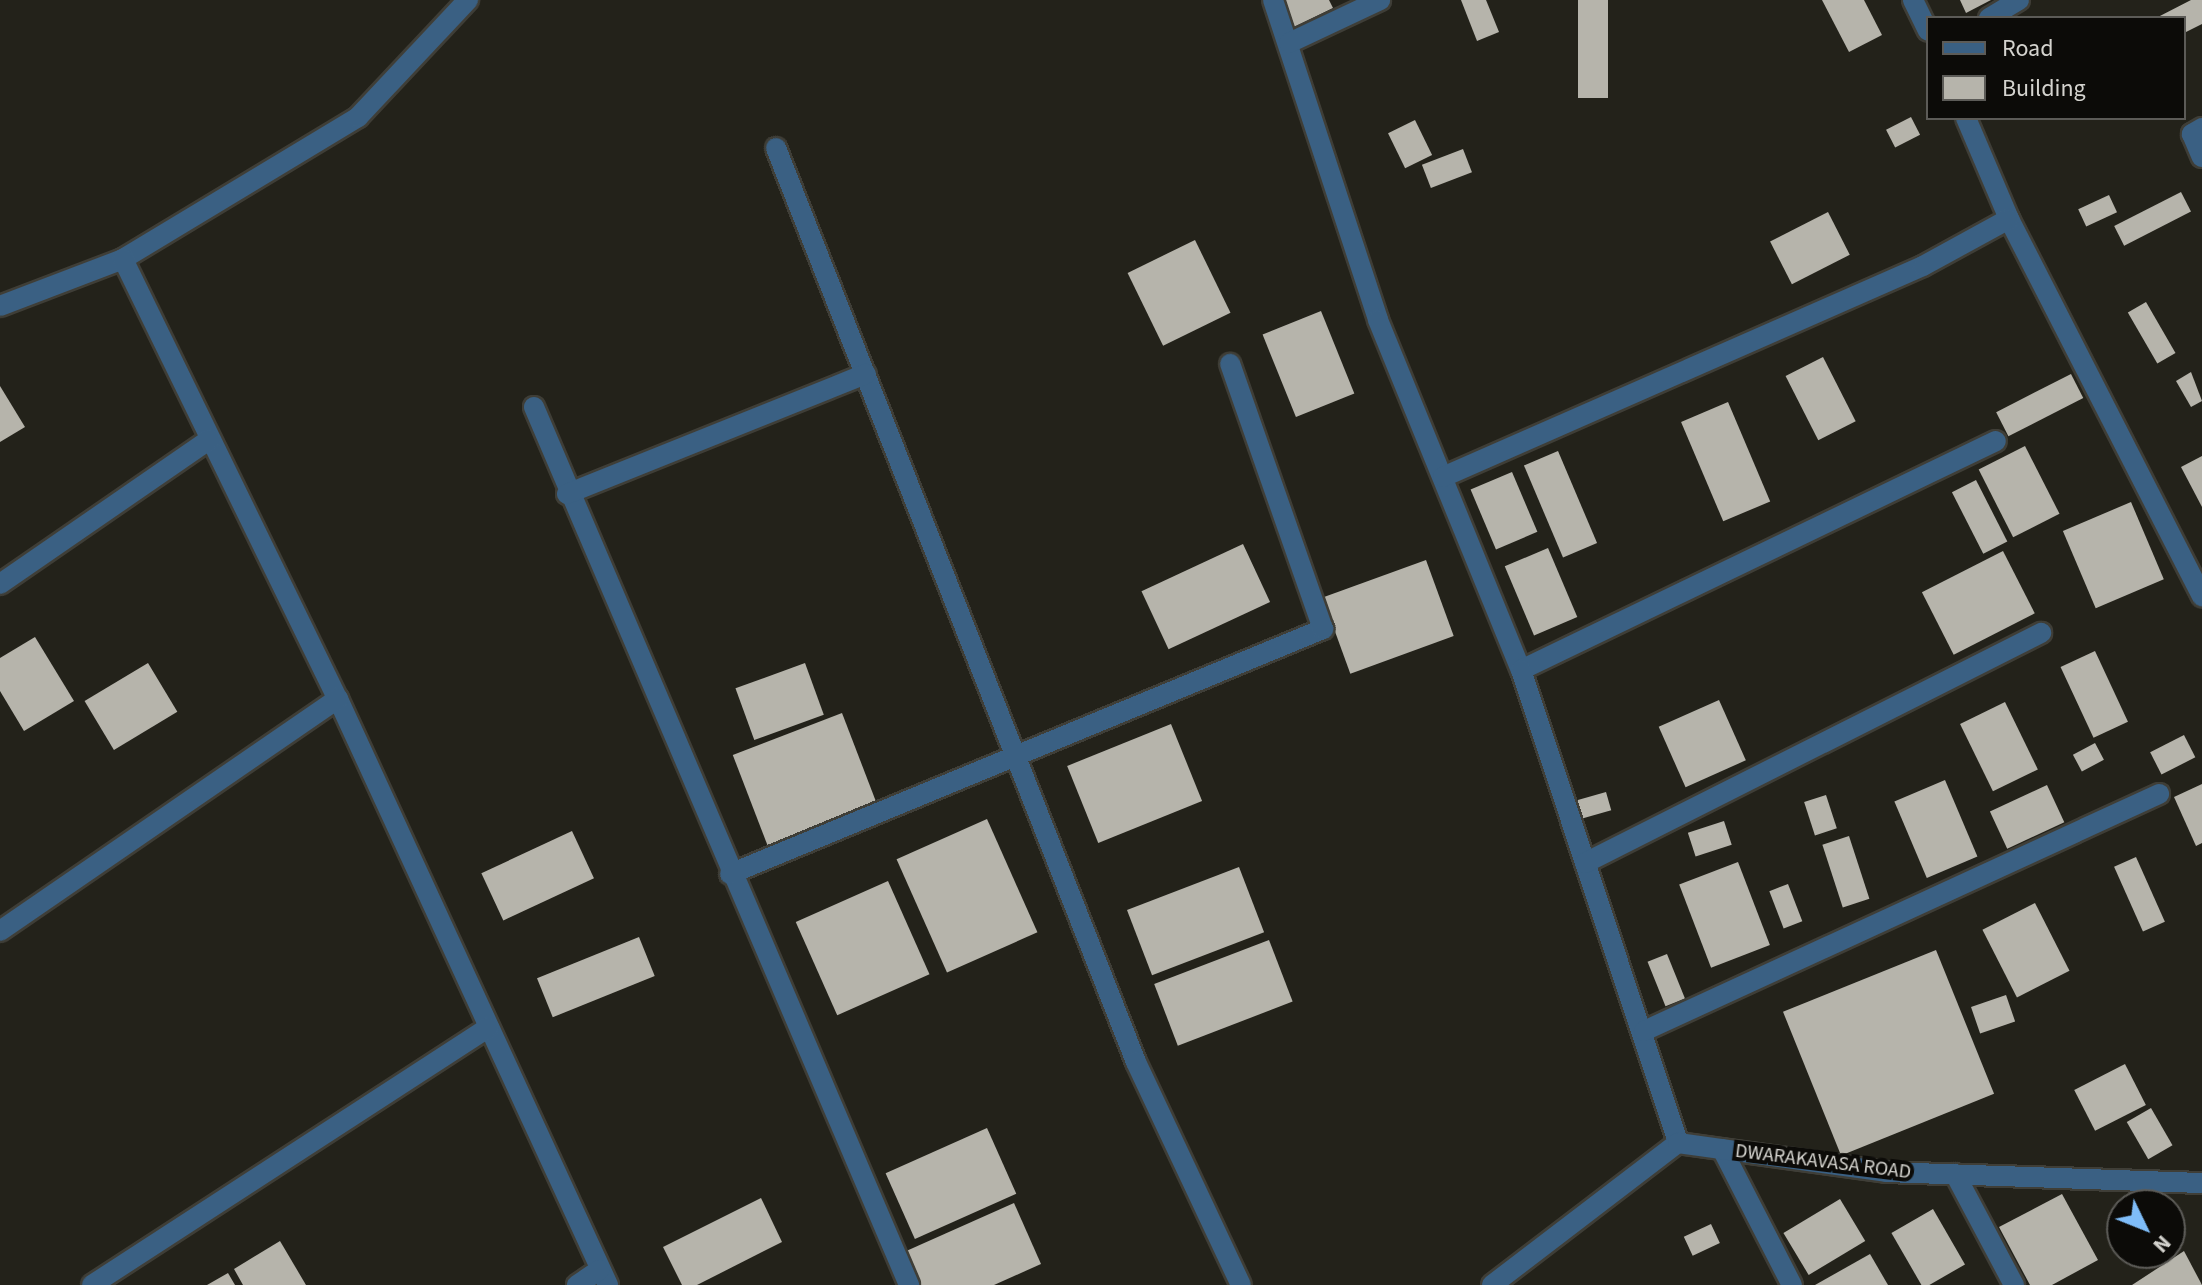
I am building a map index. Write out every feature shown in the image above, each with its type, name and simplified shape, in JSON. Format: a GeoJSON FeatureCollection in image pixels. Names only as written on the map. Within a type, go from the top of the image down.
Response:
{"type":"FeatureCollection","features":[{"type":"Feature","properties":{"kind":"street"},"geometry":{"type":"LineString","coordinates":[[1,304],[123,259],[358,117],[468,0]]}},
{"type":"Feature","properties":{"kind":"street"},"geometry":{"type":"LineString","coordinates":[[1273,0],[1378,320],[1521,670],[1644,1031],[1678,1143],[1492,1285]]}},
{"type":"Feature","properties":{"kind":"street"},"geometry":{"type":"LineString","coordinates":[[1289,43],[1380,0]]}},
{"type":"Feature","properties":{"kind":"street"},"geometry":{"type":"LineString","coordinates":[[1913,0],[1926,27]]}},
{"type":"Feature","properties":{"kind":"street"},"geometry":{"type":"LineString","coordinates":[[1992,16],[2019,0]]}},
{"type":"Feature","properties":{"kind":"street"},"geometry":{"type":"LineString","coordinates":[[1967,120],[2009,219],[2202,596]]}},
{"type":"Feature","properties":{"kind":"street"},"geometry":{"type":"LineString","coordinates":[[2202,128],[2192,134],[2202,157]]}},
{"type":"Feature","properties":{"kind":"street"},"geometry":{"type":"LineString","coordinates":[[776,148],[1018,755],[1136,1062],[1241,1285]]}},
{"type":"Feature","properties":{"kind":"street"},"geometry":{"type":"LineString","coordinates":[[1443,477],[1923,266],[2009,219]]}},
{"type":"Feature","properties":{"kind":"street"},"geometry":{"type":"LineString","coordinates":[[123,259],[338,699],[604,1278],[577,1285]]}},
{"type":"Feature","properties":{"kind":"street"},"geometry":{"type":"LineString","coordinates":[[730,874],[1323,629],[1230,364]]}},
{"type":"Feature","properties":{"kind":"street"},"geometry":{"type":"LineString","coordinates":[[567,494],[866,374]]}},
{"type":"Feature","properties":{"kind":"street"},"geometry":{"type":"LineString","coordinates":[[534,407],[567,494],[909,1285]]}},
{"type":"Feature","properties":{"kind":"street"},"geometry":{"type":"LineString","coordinates":[[0,584],[210,439]]}},
{"type":"Feature","properties":{"kind":"street"},"geometry":{"type":"LineString","coordinates":[[1521,670],[1996,441]]}},
{"type":"Feature","properties":{"kind":"street"},"geometry":{"type":"LineString","coordinates":[[1585,863],[2041,633]]}},
{"type":"Feature","properties":{"kind":"street"},"geometry":{"type":"LineString","coordinates":[[0,931],[338,699]]}},
{"type":"Feature","properties":{"kind":"street"},"geometry":{"type":"LineString","coordinates":[[1644,1031],[2159,794]]}},
{"type":"Feature","properties":{"kind":"street"},"geometry":{"type":"LineString","coordinates":[[92,1285],[489,1027]]}},
{"type":"Feature","properties":{"kind":"street","name":"DWARAKAVASA ROAD"},"geometry":{"type":"LineString","coordinates":[[1678,1143],[1955,1174],[2199,1188]]}},
{"type":"Feature","properties":{"kind":"street"},"geometry":{"type":"LineString","coordinates":[[1722,1149],[1792,1285]]}},
{"type":"Feature","properties":{"kind":"street"},"geometry":{"type":"LineString","coordinates":[[1955,1174],[2014,1285]]}},
{"type":"Feature","properties":{"kind":"building"},"geometry":{"type":"Polygon","coordinates":[[[1278,0],[1329,0],[1333,8],[1292,28],[1278,0]]]}},
{"type":"Feature","properties":{"kind":"building"},"geometry":{"type":"Polygon","coordinates":[[[1461,0],[1486,0],[1499,32],[1477,41],[1461,0]]]}},
{"type":"Feature","properties":{"kind":"building"},"geometry":{"type":"Polygon","coordinates":[[[1578,0],[1608,0],[1608,98],[1578,98],[1578,0]]]}},
{"type":"Feature","properties":{"kind":"building"},"geometry":{"type":"Polygon","coordinates":[[[1822,0],[1864,0],[1882,35],[1849,52],[1822,0]]]}},
{"type":"Feature","properties":{"kind":"building"},"geometry":{"type":"Polygon","coordinates":[[[1960,0],[1991,0],[1966,13],[1960,0]]]}},
{"type":"Feature","properties":{"kind":"building"},"geometry":{"type":"Polygon","coordinates":[[[2191,0],[2202,0],[2202,24],[2186,32],[2186,16],[2160,16],[2191,0]]]}},
{"type":"Feature","properties":{"kind":"building"},"geometry":{"type":"Polygon","coordinates":[[[1911,117],[1920,135],[1895,148],[1886,130],[1911,117]]]}},
{"type":"Feature","properties":{"kind":"building"},"geometry":{"type":"Polygon","coordinates":[[[1415,120],[1432,155],[1405,168],[1388,133],[1415,120]]]}},
{"type":"Feature","properties":{"kind":"building"},"geometry":{"type":"Polygon","coordinates":[[[1463,149],[1472,172],[1431,188],[1422,165],[1463,149]]]}},
{"type":"Feature","properties":{"kind":"building"},"geometry":{"type":"Polygon","coordinates":[[[2181,192],[2191,212],[2124,246],[2114,226],[2181,192]]]}},
{"type":"Feature","properties":{"kind":"building"},"geometry":{"type":"Polygon","coordinates":[[[2109,195],[2117,212],[2086,227],[2078,209],[2109,195]]]}},
{"type":"Feature","properties":{"kind":"building"},"geometry":{"type":"Polygon","coordinates":[[[1828,212],[1850,255],[1792,284],[1770,242],[1828,212]]]}},
{"type":"Feature","properties":{"kind":"building"},"geometry":{"type":"Polygon","coordinates":[[[1195,240],[1231,313],[1163,346],[1128,273],[1195,240]]]}},
{"type":"Feature","properties":{"kind":"building"},"geometry":{"type":"Polygon","coordinates":[[[2146,302],[2176,353],[2157,364],[2128,312],[2146,302]]]}},
{"type":"Feature","properties":{"kind":"building"},"geometry":{"type":"Polygon","coordinates":[[[1321,311],[1354,394],[1296,417],[1263,335],[1321,311]]]}},
{"type":"Feature","properties":{"kind":"building"},"geometry":{"type":"Polygon","coordinates":[[[1823,357],[1856,421],[1818,440],[1786,376],[1823,357]]]}},
{"type":"Feature","properties":{"kind":"building"},"geometry":{"type":"Polygon","coordinates":[[[2191,372],[2202,401],[2191,407],[2176,381],[2191,372]]]}},
{"type":"Feature","properties":{"kind":"building"},"geometry":{"type":"Polygon","coordinates":[[[2071,374],[2083,398],[2008,436],[1996,412],[2071,374]]]}},
{"type":"Feature","properties":{"kind":"building"},"geometry":{"type":"Polygon","coordinates":[[[0,386],[25,427],[0,442],[0,386]]]}},
{"type":"Feature","properties":{"kind":"building"},"geometry":{"type":"Polygon","coordinates":[[[1728,402],[1770,501],[1723,521],[1681,422],[1728,402]]]}},
{"type":"Feature","properties":{"kind":"building"},"geometry":{"type":"Polygon","coordinates":[[[2025,446],[2060,514],[2013,537],[1979,470],[2025,446]]]}},
{"type":"Feature","properties":{"kind":"building"},"geometry":{"type":"Polygon","coordinates":[[[1558,451],[1597,543],[1563,558],[1524,465],[1558,451]]]}},
{"type":"Feature","properties":{"kind":"building"},"geometry":{"type":"Polygon","coordinates":[[[2202,456],[2202,507],[2181,467],[2202,456]]]}},
{"type":"Feature","properties":{"kind":"building"},"geometry":{"type":"Polygon","coordinates":[[[1512,472],[1537,532],[1496,549],[1471,490],[1512,472]]]}},
{"type":"Feature","properties":{"kind":"building"},"geometry":{"type":"Polygon","coordinates":[[[1976,480],[2007,541],[1983,554],[1952,492],[1976,480]]]}},
{"type":"Feature","properties":{"kind":"building"},"geometry":{"type":"Polygon","coordinates":[[[2131,502],[2164,579],[2096,608],[2063,531],[2131,502]]]}},
{"type":"Feature","properties":{"kind":"building"},"geometry":{"type":"Polygon","coordinates":[[[1243,544],[1270,602],[1169,649],[1141,591],[1243,544]]]}},
{"type":"Feature","properties":{"kind":"building"},"geometry":{"type":"Polygon","coordinates":[[[1548,548],[1577,617],[1534,635],[1505,566],[1548,548]]]}},
{"type":"Feature","properties":{"kind":"building"},"geometry":{"type":"Polygon","coordinates":[[[2003,551],[2035,613],[1954,655],[1922,592],[2003,551]]]}},
{"type":"Feature","properties":{"kind":"building"},"geometry":{"type":"Polygon","coordinates":[[[1426,560],[1454,636],[1350,674],[1323,598],[1426,560]]]}},
{"type":"Feature","properties":{"kind":"building"},"geometry":{"type":"Polygon","coordinates":[[[35,637],[74,701],[24,731],[0,691],[0,658],[35,637]]]}},
{"type":"Feature","properties":{"kind":"building"},"geometry":{"type":"Polygon","coordinates":[[[2095,651],[2128,722],[2094,738],[2061,667],[2095,651]]]}},
{"type":"Feature","properties":{"kind":"building"},"geometry":{"type":"Polygon","coordinates":[[[148,663],[177,712],[114,750],[85,701],[148,663]]]}},
{"type":"Feature","properties":{"kind":"building"},"geometry":{"type":"Polygon","coordinates":[[[805,663],[824,715],[754,740],[735,688],[805,663]]]}},
{"type":"Feature","properties":{"kind":"building"},"geometry":{"type":"Polygon","coordinates":[[[1719,700],[1746,760],[1686,787],[1659,727],[1719,700]]]}},
{"type":"Feature","properties":{"kind":"building"},"geometry":{"type":"Polygon","coordinates":[[[2005,702],[2038,769],[1993,791],[1960,724],[2005,702]]]}},
{"type":"Feature","properties":{"kind":"building"},"geometry":{"type":"Polygon","coordinates":[[[842,713],[877,805],[768,847],[733,755],[842,713]]]}},
{"type":"Feature","properties":{"kind":"building"},"geometry":{"type":"Polygon","coordinates":[[[1171,724],[1202,801],[1098,843],[1067,766],[1171,724]]]}},
{"type":"Feature","properties":{"kind":"building"},"geometry":{"type":"Polygon","coordinates":[[[2184,735],[2195,757],[2161,775],[2150,752],[2184,735]]]}},
{"type":"Feature","properties":{"kind":"building"},"geometry":{"type":"Polygon","coordinates":[[[2095,743],[2104,760],[2082,772],[2073,755],[2095,743]]]}},
{"type":"Feature","properties":{"kind":"building"},"geometry":{"type":"Polygon","coordinates":[[[1945,780],[1977,856],[1927,878],[1894,801],[1945,780]]]}},
{"type":"Feature","properties":{"kind":"building"},"geometry":{"type":"Polygon","coordinates":[[[2202,784],[2202,843],[2196,846],[2174,797],[2202,784]]]}},
{"type":"Feature","properties":{"kind":"building"},"geometry":{"type":"Polygon","coordinates":[[[2047,785],[2064,822],[2007,849],[1990,812],[2047,785]]]}},
{"type":"Feature","properties":{"kind":"building"},"geometry":{"type":"Polygon","coordinates":[[[1606,792],[1611,810],[1580,819],[1575,801],[1606,792]]]}},
{"type":"Feature","properties":{"kind":"building"},"geometry":{"type":"Polygon","coordinates":[[[1826,795],[1837,828],[1815,835],[1804,802],[1826,795]]]}},
{"type":"Feature","properties":{"kind":"building"},"geometry":{"type":"Polygon","coordinates":[[[987,819],[1037,932],[947,973],[897,859],[987,819]]]}},
{"type":"Feature","properties":{"kind":"building"},"geometry":{"type":"Polygon","coordinates":[[[1724,821],[1732,845],[1696,857],[1688,833],[1724,821]]]}},
{"type":"Feature","properties":{"kind":"building"},"geometry":{"type":"Polygon","coordinates":[[[572,831],[594,878],[503,920],[481,873],[572,831]]]}},
{"type":"Feature","properties":{"kind":"building"},"geometry":{"type":"Polygon","coordinates":[[[1849,836],[1869,899],[1843,907],[1822,845],[1849,836]]]}},
{"type":"Feature","properties":{"kind":"building"},"geometry":{"type":"Polygon","coordinates":[[[2136,857],[2165,922],[2143,932],[2114,867],[2136,857]]]}},
{"type":"Feature","properties":{"kind":"building"},"geometry":{"type":"Polygon","coordinates":[[[1738,862],[1770,945],[1711,968],[1679,885],[1738,862]]]}},
{"type":"Feature","properties":{"kind":"building"},"geometry":{"type":"Polygon","coordinates":[[[1239,867],[1264,932],[1152,975],[1127,910],[1239,867]]]}},
{"type":"Feature","properties":{"kind":"building"},"geometry":{"type":"Polygon","coordinates":[[[888,881],[929,974],[837,1015],[796,922],[888,881]]]}},
{"type":"Feature","properties":{"kind":"building"},"geometry":{"type":"Polygon","coordinates":[[[1788,884],[1802,921],[1784,929],[1769,891],[1788,884]]]}},
{"type":"Feature","properties":{"kind":"building"},"geometry":{"type":"Polygon","coordinates":[[[2035,903],[2070,971],[2017,998],[1982,930],[2035,903]]]}},
{"type":"Feature","properties":{"kind":"building"},"geometry":{"type":"Polygon","coordinates":[[[639,937],[655,976],[553,1017],[537,978],[639,937]]]}},
{"type":"Feature","properties":{"kind":"building"},"geometry":{"type":"Polygon","coordinates":[[[1269,940],[1293,1002],[1178,1046],[1154,984],[1269,940]]]}},
{"type":"Feature","properties":{"kind":"building"},"geometry":{"type":"Polygon","coordinates":[[[1936,950],[1994,1094],[1841,1156],[1783,1012],[1936,950]]]}},
{"type":"Feature","properties":{"kind":"building"},"geometry":{"type":"Polygon","coordinates":[[[1667,954],[1685,999],[1666,1006],[1648,962],[1667,954]]]}},
{"type":"Feature","properties":{"kind":"building"},"geometry":{"type":"Polygon","coordinates":[[[2006,995],[2015,1021],[1980,1034],[1971,1007],[2006,995]]]}},
{"type":"Feature","properties":{"kind":"building"},"geometry":{"type":"Polygon","coordinates":[[[2125,1064],[2146,1105],[2095,1131],[2074,1090],[2125,1064]]]}},
{"type":"Feature","properties":{"kind":"building"},"geometry":{"type":"Polygon","coordinates":[[[2151,1108],[2172,1145],[2148,1159],[2127,1122],[2151,1108]]]}},
{"type":"Feature","properties":{"kind":"building"},"geometry":{"type":"Polygon","coordinates":[[[987,1128],[1016,1194],[915,1239],[886,1173],[987,1128]]]}},
{"type":"Feature","properties":{"kind":"building"},"geometry":{"type":"Polygon","coordinates":[[[2062,1194],[2098,1260],[2052,1285],[2030,1285],[1999,1227],[2062,1194]]]}},
{"type":"Feature","properties":{"kind":"building"},"geometry":{"type":"Polygon","coordinates":[[[761,1198],[782,1242],[697,1285],[682,1285],[663,1247],[761,1198]]]}},
{"type":"Feature","properties":{"kind":"building"},"geometry":{"type":"Polygon","coordinates":[[[1840,1199],[1865,1241],[1809,1275],[1783,1233],[1840,1199]]]}},
{"type":"Feature","properties":{"kind":"building"},"geometry":{"type":"Polygon","coordinates":[[[1014,1203],[1041,1264],[994,1285],[918,1285],[904,1252],[1014,1203]]]}},
{"type":"Feature","properties":{"kind":"building"},"geometry":{"type":"Polygon","coordinates":[[[1933,1209],[1965,1264],[1929,1285],[1921,1285],[1891,1233],[1933,1209]]]}},
{"type":"Feature","properties":{"kind":"building"},"geometry":{"type":"Polygon","coordinates":[[[1711,1224],[1720,1243],[1693,1256],[1684,1237],[1711,1224]]]}},
{"type":"Feature","properties":{"kind":"building"},"geometry":{"type":"Polygon","coordinates":[[[280,1241],[306,1285],[243,1285],[234,1269],[280,1241]]]}},
{"type":"Feature","properties":{"kind":"building"},"geometry":{"type":"Polygon","coordinates":[[[1870,1254],[1888,1285],[1815,1285],[1870,1254]]]}},
{"type":"Feature","properties":{"kind":"building"},"geometry":{"type":"Polygon","coordinates":[[[2186,1255],[2202,1285],[2132,1285],[2156,1269],[2186,1269],[2186,1255]]]}},
{"type":"Feature","properties":{"kind":"building"},"geometry":{"type":"Polygon","coordinates":[[[228,1273],[235,1285],[207,1285],[228,1273]]]}}]}
